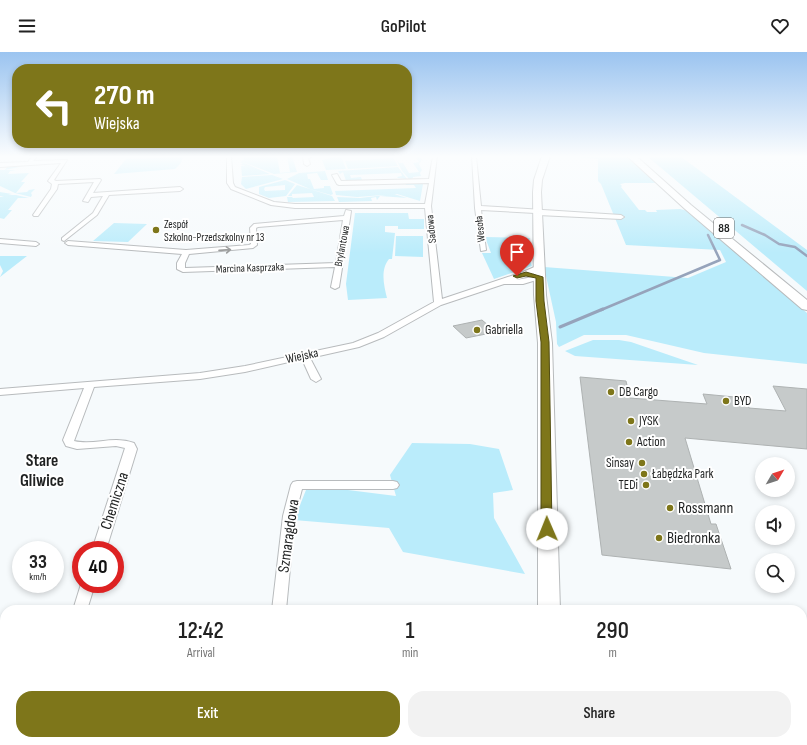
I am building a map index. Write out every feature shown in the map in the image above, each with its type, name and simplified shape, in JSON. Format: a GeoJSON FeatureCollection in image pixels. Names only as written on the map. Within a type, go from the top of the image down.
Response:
{"type":"FeatureCollection","features":[{"type":"Feature","properties":{"kind":"main road"},"geometry":{"type":"LineString","coordinates":[[667,188],[807,306]]}},
{"type":"Feature","properties":{"kind":"main road","name":"88"},"geometry":{"type":"LineString","coordinates":[[678,188],[807,300]]}},
{"type":"Feature","properties":{"kind":"street"},"geometry":{"type":"LineString","coordinates":[[36,215],[54,188]]}},
{"type":"Feature","properties":{"kind":"street"},"geometry":{"type":"LineString","coordinates":[[86,201],[93,188]]}},
{"type":"Feature","properties":{"kind":"street"},"geometry":{"type":"LineString","coordinates":[[89,195],[175,188]]}},
{"type":"Feature","properties":{"kind":"street"},"geometry":{"type":"LineString","coordinates":[[234,188],[240,192],[279,205],[428,206]]}},
{"type":"Feature","properties":{"kind":"street","name":"Sadowa"},"geometry":{"type":"LineString","coordinates":[[431,188],[428,206],[438,303]]}},
{"type":"Feature","properties":{"kind":"street","name":"Wesoła"},"geometry":{"type":"LineString","coordinates":[[476,188],[483,250]]}},
{"type":"Feature","properties":{"kind":"street"},"geometry":{"type":"LineString","coordinates":[[537,188],[536,279],[545,342],[549,605]]}},
{"type":"Feature","properties":{"kind":"street","name":"Marcina Kasprzaka"},"geometry":{"type":"LineString","coordinates":[[108,193],[95,214],[66,241],[102,247],[186,252],[251,248],[254,244],[253,228],[256,225],[347,218]]}},
{"type":"Feature","properties":{"kind":"street","name":"Brylantowa"},"geometry":{"type":"LineString","coordinates":[[335,287],[349,205]]}},
{"type":"Feature","properties":{"kind":"street","name":"Wesoła"},"geometry":{"type":"LineString","coordinates":[[478,208],[621,217]]}},
{"type":"Feature","properties":{"kind":"street"},"geometry":{"type":"LineString","coordinates":[[0,241],[36,244]]}},
{"type":"Feature","properties":{"kind":"street","name":"Marcina Kasprzaka"},"geometry":{"type":"LineString","coordinates":[[186,252],[181,263],[181,269],[183,270],[338,265]]}},
{"type":"Feature","properties":{"kind":"street","name":"Wiejska"},"geometry":{"type":"LineString","coordinates":[[0,392],[200,376],[245,369],[369,340],[438,303],[526,274],[536,279]]}},
{"type":"Feature","properties":{"kind":"street","name":"Wiejska"},"geometry":{"type":"LineString","coordinates":[[501,281],[536,279]]}},
{"type":"Feature","properties":{"kind":"street"},"geometry":{"type":"LineString","coordinates":[[305,356],[316,378]]}},
{"type":"Feature","properties":{"kind":"street","name":"Chemiczna"},"geometry":{"type":"LineString","coordinates":[[90,385],[68,440],[70,444],[85,446],[123,443],[130,446],[131,452],[102,541]]}},
{"type":"Feature","properties":{"kind":"street","name":"Szmaragdowa"},"geometry":{"type":"LineString","coordinates":[[280,605],[289,516],[297,485],[393,485]]}},
{"type":"Feature","properties":{"kind":"street"},"geometry":{"type":"LineString","coordinates":[[82,605],[85,593]]}},
{"type":"Feature","properties":{"kind":"shaded area"},"geometry":{"type":"Polygon","coordinates":[[[5,188],[20,188],[16,193],[27,192],[35,189],[31,193],[31,197],[15,193],[5,188]]]}},
{"type":"Feature","properties":{"kind":"shaded area"},"geometry":{"type":"Polygon","coordinates":[[[259,188],[264,188],[265,191],[292,188],[286,196],[269,198],[259,194],[259,188]]]}},
{"type":"Feature","properties":{"kind":"shaded area"},"geometry":{"type":"Polygon","coordinates":[[[294,188],[308,188],[332,196],[335,201],[288,202],[287,197],[314,197],[312,193],[292,194],[292,196],[288,196],[294,188]]]}},
{"type":"Feature","properties":{"kind":"shaded area"},"geometry":{"type":"Polygon","coordinates":[[[308,188],[331,188],[333,194],[331,195],[308,188]]]}},
{"type":"Feature","properties":{"kind":"shaded area"},"geometry":{"type":"Polygon","coordinates":[[[422,188],[420,201],[397,194],[357,197],[336,195],[335,191],[422,188]]]}},
{"type":"Feature","properties":{"kind":"shaded area"},"geometry":{"type":"Polygon","coordinates":[[[603,188],[622,188],[639,210],[657,212],[656,210],[680,209],[688,211],[807,313],[807,364],[704,353],[626,335],[584,335],[559,347],[557,344],[556,322],[544,267],[688,278],[726,262],[720,250],[626,245],[603,188]]]}},
{"type":"Feature","properties":{"kind":"shaded area"},"geometry":{"type":"Polygon","coordinates":[[[685,188],[724,188],[807,250],[807,291],[685,188]]]}},
{"type":"Feature","properties":{"kind":"shaded area"},"geometry":{"type":"Polygon","coordinates":[[[0,192],[12,194],[8,195],[29,198],[18,198],[8,210],[12,210],[4,219],[0,218],[0,197],[4,196],[0,196],[0,192]]]}},
{"type":"Feature","properties":{"kind":"shaded area"},"geometry":{"type":"Polygon","coordinates":[[[394,194],[407,198],[380,196],[377,200],[376,197],[371,198],[372,201],[339,202],[337,197],[360,198],[394,194]]]}},
{"type":"Feature","properties":{"kind":"shaded area"},"geometry":{"type":"Polygon","coordinates":[[[355,213],[408,213],[409,219],[424,219],[424,229],[398,229],[398,226],[385,226],[385,232],[395,233],[392,259],[389,259],[384,268],[384,283],[387,298],[348,300],[346,284],[355,213]]]}},
{"type":"Feature","properties":{"kind":"shaded area"},"geometry":{"type":"Polygon","coordinates":[[[114,223],[147,224],[128,242],[93,241],[114,223]]]}},
{"type":"Feature","properties":{"kind":"shaded area"},"geometry":{"type":"Polygon","coordinates":[[[396,236],[423,236],[423,257],[395,256],[396,236]]]}},
{"type":"Feature","properties":{"kind":"shaded area"},"geometry":{"type":"Polygon","coordinates":[[[485,237],[530,238],[527,250],[532,266],[494,279],[482,253],[491,253],[485,237]]]}},
{"type":"Feature","properties":{"kind":"shaded area"},"geometry":{"type":"Polygon","coordinates":[[[0,256],[27,256],[0,277],[3,271],[0,265],[0,256]]]}},
{"type":"Feature","properties":{"kind":"shaded area"},"geometry":{"type":"Polygon","coordinates":[[[593,340],[619,340],[631,342],[698,365],[575,356],[565,351],[593,340]]]}},
{"type":"Feature","properties":{"kind":"shaded area"},"geometry":{"type":"Polygon","coordinates":[[[412,443],[470,444],[499,449],[513,490],[493,493],[494,518],[525,574],[403,552],[389,528],[294,520],[308,485],[396,496],[390,475],[412,443]]]}},
{"type":"Feature","properties":{"kind":"building","name":"Gabriella"},"geometry":{"type":"Polygon","coordinates":[[[482,320],[496,332],[466,338],[453,326],[482,320]]]}},
{"type":"Feature","properties":{"kind":"building","name":"Łabędzka Park"},"geometry":{"type":"Polygon","coordinates":[[[580,377],[626,381],[630,398],[707,404],[703,394],[745,398],[749,408],[786,411],[773,386],[807,389],[807,449],[685,438],[711,524],[716,524],[731,569],[602,555],[580,377]]]}},
{"type":"Feature","properties":{"kind":"waterway"},"geometry":{"type":"LineString","coordinates":[[742,225],[765,235],[779,244],[795,247],[807,256]]}},
{"type":"Feature","properties":{"kind":"waterway"},"geometry":{"type":"LineString","coordinates":[[601,310],[720,260],[708,235]]}},
{"type":"Feature","properties":{"kind":"waterway"},"geometry":{"type":"LineString","coordinates":[[560,327],[603,309]]}},
{"type":"Feature","properties":{"kind":"place","name":"Zespół Szkolno-Przedszkolny nr 13"},"geometry":{"type":"Point","coordinates":[156,230]}},
{"type":"Feature","properties":{"kind":"place","name":"Gabriella"},"geometry":{"type":"Point","coordinates":[477,330]}},
{"type":"Feature","properties":{"kind":"place","name":"DB Cargo"},"geometry":{"type":"Point","coordinates":[611,392]}},
{"type":"Feature","properties":{"kind":"place","name":"BYD"},"geometry":{"type":"Point","coordinates":[726,401]}},
{"type":"Feature","properties":{"kind":"place","name":"JYSK"},"geometry":{"type":"Point","coordinates":[631,421]}},
{"type":"Feature","properties":{"kind":"place","name":"Action"},"geometry":{"type":"Point","coordinates":[629,442]}},
{"type":"Feature","properties":{"kind":"place","name":"Sinsay"},"geometry":{"type":"Point","coordinates":[642,463]}},
{"type":"Feature","properties":{"kind":"place","name":"Łabędzka Park"},"geometry":{"type":"Point","coordinates":[644,474]}},
{"type":"Feature","properties":{"kind":"place","name":"TEDi"},"geometry":{"type":"Point","coordinates":[646,485]}},
{"type":"Feature","properties":{"kind":"place","name":"Rossmann"},"geometry":{"type":"Point","coordinates":[670,508]}},
{"type":"Feature","properties":{"kind":"place","name":"Biedronka"},"geometry":{"type":"Point","coordinates":[659,538]}},
{"type":"Feature","properties":{"kind":"district","name":"Stare Gliwice"},"geometry":{"type":"Point","coordinates":[42,471]}},
{"type":"Feature","properties":{"kind":"route"},"geometry":{"type":"LineString","coordinates":[[517,276],[526,274],[540,277],[540,301],[545,342],[547,529]]}}]}
